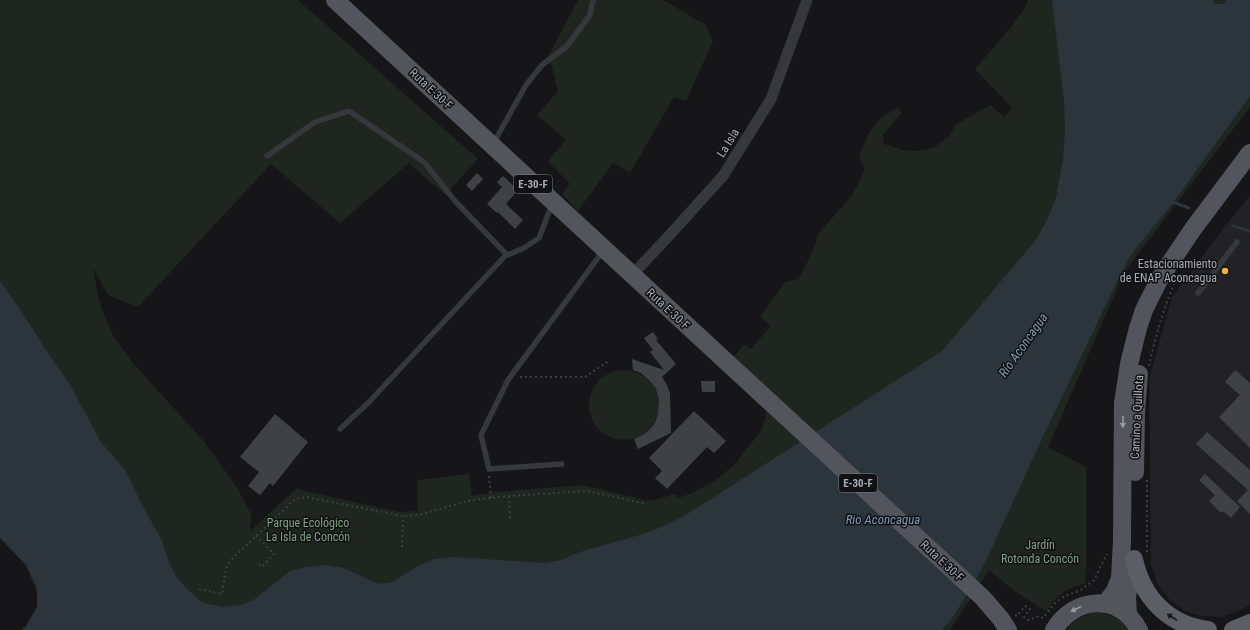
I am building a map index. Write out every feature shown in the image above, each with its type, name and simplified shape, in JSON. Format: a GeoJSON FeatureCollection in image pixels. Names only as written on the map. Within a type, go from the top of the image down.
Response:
{"type":"FeatureCollection","features":[{"type":"Feature","properties":{"kind":"highway"},"geometry":{"type":"LineString","coordinates":[[1141,557],[1136,569],[1144,588],[1156,604],[1164,612],[1181,623],[1208,630]]}},
{"type":"Feature","properties":{"kind":"highway"},"geometry":{"type":"LineString","coordinates":[[1233,630],[1250,623]]}},
{"type":"Feature","properties":{"kind":"main road","name":"Ruta E-30-F"},"geometry":{"type":"LineString","coordinates":[[335,0],[604,250],[1007,620],[1020,630]]}},
{"type":"Feature","properties":{"kind":"main road","name":"Camino a Quillota"},"geometry":{"type":"LineString","coordinates":[[1105,604],[1115,591],[1120,578],[1122,540],[1123,403],[1125,383],[1133,346],[1144,310],[1160,278],[1193,229],[1250,153]]}},
{"type":"Feature","properties":{"kind":"main road","name":"Camino a Quillota"},"geometry":{"type":"LineString","coordinates":[[1128,615],[1127,596],[1141,557],[1136,412],[1141,361],[1155,312],[1193,229]]}},
{"type":"Feature","properties":{"kind":"main road"},"geometry":{"type":"LineString","coordinates":[[1054,630],[1064,616],[1076,608],[1086,604],[1095,603],[1113,606],[1128,615],[1134,621],[1139,630]]}},
{"type":"Feature","properties":{"kind":"street","name":"La Isla"},"geometry":{"type":"LineString","coordinates":[[632,275],[723,176],[771,99],[807,0]]}},
{"type":"Feature","properties":{"kind":"lane"},"geometry":{"type":"LineString","coordinates":[[492,146],[526,85],[542,65],[567,46],[590,15],[593,0]]}},
{"type":"Feature","properties":{"kind":"lane"},"geometry":{"type":"LineString","coordinates":[[267,156],[315,122],[349,111],[424,162],[455,201],[507,255]]}},
{"type":"Feature","properties":{"kind":"lane"},"geometry":{"type":"LineString","coordinates":[[340,429],[369,402],[507,255],[522,249],[539,238],[553,202]]}},
{"type":"Feature","properties":{"kind":"lane"},"geometry":{"type":"LineString","coordinates":[[1198,293],[1237,242]]}},
{"type":"Feature","properties":{"kind":"lane"},"geometry":{"type":"LineString","coordinates":[[562,464],[489,469],[481,435],[510,377],[604,250]]}},
{"type":"Feature","properties":{"kind":"path"},"geometry":{"type":"LineString","coordinates":[[1149,367],[1166,303],[1176,279]]}},
{"type":"Feature","properties":{"kind":"path"},"geometry":{"type":"LineString","coordinates":[[510,377],[585,377],[610,360]]}},
{"type":"Feature","properties":{"kind":"path"},"geometry":{"type":"LineString","coordinates":[[489,469],[491,498]]}},
{"type":"Feature","properties":{"kind":"path"},"geometry":{"type":"LineString","coordinates":[[1141,557],[1147,475]]}},
{"type":"Feature","properties":{"kind":"path"},"geometry":{"type":"LineString","coordinates":[[199,589],[222,594],[226,568],[230,560],[296,499],[306,497],[403,516],[418,515],[472,500],[588,491],[647,504]]}},
{"type":"Feature","properties":{"kind":"path"},"geometry":{"type":"LineString","coordinates":[[509,496],[510,520]]}},
{"type":"Feature","properties":{"kind":"path"},"geometry":{"type":"LineString","coordinates":[[402,547],[403,516]]}},
{"type":"Feature","properties":{"kind":"path"},"geometry":{"type":"LineString","coordinates":[[256,536],[274,554],[262,567],[258,564]]}},
{"type":"Feature","properties":{"kind":"path"},"geometry":{"type":"LineString","coordinates":[[1007,620],[1017,616],[1025,606],[1030,609],[1024,617],[1028,620],[1039,616],[1043,618],[1056,602],[1081,590],[1094,580],[1108,552],[1122,540]]}},
{"type":"Feature","properties":{"kind":"shaded area"},"geometry":{"type":"Polygon","coordinates":[[[1250,196],[1250,605],[1236,612],[1220,617],[1202,616],[1185,611],[1169,599],[1157,583],[1151,564],[1149,380],[1172,297],[1226,225],[1250,196]]]}},
{"type":"Feature","properties":{"kind":"green space"},"geometry":{"type":"Polygon","coordinates":[[[0,0],[298,0],[478,159],[445,195],[409,163],[340,223],[271,164],[138,307],[108,295],[93,268],[102,310],[113,336],[132,362],[206,444],[236,486],[251,514],[250,531],[297,488],[399,512],[418,511],[417,480],[469,474],[472,496],[496,492],[582,485],[650,501],[676,494],[678,498],[692,493],[713,482],[733,466],[761,431],[766,415],[768,391],[732,358],[744,345],[751,349],[771,326],[760,317],[785,282],[799,279],[816,244],[817,235],[849,199],[857,187],[865,169],[859,157],[868,134],[881,118],[898,107],[902,112],[883,135],[884,144],[903,150],[916,151],[934,148],[951,134],[955,125],[990,105],[1004,117],[1012,108],[975,69],[1012,26],[1025,8],[1028,0],[1250,0],[1250,107],[1125,271],[1048,447],[1086,467],[1086,571],[1085,583],[1058,596],[1047,612],[1012,589],[989,570],[950,630],[25,630],[40,608],[36,591],[25,562],[0,537],[0,0]]]}},
{"type":"Feature","properties":{"kind":"green space"},"geometry":{"type":"Polygon","coordinates":[[[578,0],[663,0],[706,25],[713,41],[686,101],[674,97],[630,173],[613,163],[578,211],[562,194],[570,184],[548,161],[566,140],[537,115],[558,91],[549,55],[578,0]]]}},
{"type":"Feature","properties":{"kind":"green space"},"geometry":{"type":"Polygon","coordinates":[[[624,370],[637,373],[649,380],[656,392],[659,405],[656,418],[649,430],[637,437],[624,440],[611,437],[599,430],[592,418],[589,405],[592,392],[599,380],[611,373],[624,370]]]}},
{"type":"Feature","properties":{"kind":"green space"},"geometry":{"type":"Polygon","coordinates":[[[1096,612],[1114,617],[1122,622],[1129,630],[1067,630],[1079,618],[1096,612]]]}},
{"type":"Feature","properties":{"kind":"water","name":"Rio Aconcagua"},"geometry":{"type":"Polygon","coordinates":[[[1052,0],[1212,0],[1215,4],[1224,4],[1227,0],[1250,0],[1250,96],[1173,203],[1133,252],[1122,271],[984,565],[952,619],[942,630],[22,630],[37,607],[37,587],[26,565],[0,538],[0,281],[72,388],[100,441],[126,471],[139,499],[162,541],[169,562],[176,576],[187,589],[203,603],[223,607],[241,605],[255,599],[290,571],[305,567],[327,565],[344,568],[378,584],[392,582],[418,566],[434,559],[454,557],[544,563],[561,560],[580,552],[650,532],[684,516],[942,351],[1035,241],[1047,220],[1056,198],[1063,159],[1065,129],[1064,100],[1052,0]]]}},
{"type":"Feature","properties":{"kind":"building"},"geometry":{"type":"Polygon","coordinates":[[[477,173],[483,179],[472,191],[466,185],[477,173]]]}},
{"type":"Feature","properties":{"kind":"building"},"geometry":{"type":"Polygon","coordinates":[[[503,176],[518,190],[506,204],[523,220],[515,229],[498,212],[497,213],[487,204],[502,187],[497,182],[503,176]]]}},
{"type":"Feature","properties":{"kind":"building"},"geometry":{"type":"Polygon","coordinates":[[[653,332],[658,339],[656,340],[676,364],[662,377],[670,393],[671,433],[638,449],[634,439],[643,435],[655,423],[658,414],[659,400],[656,389],[650,381],[641,373],[633,370],[632,359],[664,370],[650,352],[653,350],[644,338],[653,332]]]}},
{"type":"Feature","properties":{"kind":"building"},"geometry":{"type":"Polygon","coordinates":[[[1235,370],[1250,383],[1250,448],[1219,417],[1240,395],[1225,382],[1235,370]]]}},
{"type":"Feature","properties":{"kind":"building"},"geometry":{"type":"Polygon","coordinates":[[[701,381],[715,381],[715,392],[702,392],[701,381]]]}},
{"type":"Feature","properties":{"kind":"building"},"geometry":{"type":"Polygon","coordinates":[[[694,411],[726,441],[714,453],[707,447],[667,489],[655,478],[662,471],[649,458],[694,411]]]}},
{"type":"Feature","properties":{"kind":"building"},"geometry":{"type":"Polygon","coordinates":[[[275,414],[308,442],[273,486],[270,483],[260,495],[248,486],[259,472],[240,457],[275,414]]]}},
{"type":"Feature","properties":{"kind":"building"},"geometry":{"type":"Polygon","coordinates":[[[1207,432],[1250,470],[1250,514],[1237,501],[1248,490],[1196,444],[1207,432]]]}},
{"type":"Feature","properties":{"kind":"building"},"geometry":{"type":"Polygon","coordinates":[[[1205,474],[1240,507],[1231,518],[1223,511],[1221,513],[1209,501],[1215,495],[1199,480],[1205,474]]]}},
{"type":"Feature","properties":{"kind":"waterway"},"geometry":{"type":"LineString","coordinates":[[1170,201],[1189,208]]}},
{"type":"Feature","properties":{"kind":"waterway"},"geometry":{"type":"LineString","coordinates":[[1233,226],[1250,231]]}},
{"type":"Feature","properties":{"kind":"place","name":"Estacionamiento de ENAP Aconcagua"},"geometry":{"type":"Point","coordinates":[1225,271]}},
{"type":"Feature","properties":{"kind":"water label","name":"Río Aconcagua"},"geometry":{"type":"Point","coordinates":[1023,345]}},
{"type":"Feature","properties":{"kind":"park label","name":"Parque Ecológico La Isla de Concón"},"geometry":{"type":"Point","coordinates":[308,530]}},
{"type":"Feature","properties":{"kind":"park label","name":"Jardín Rotonda Concón"},"geometry":{"type":"Point","coordinates":[1040,552]}}]}
